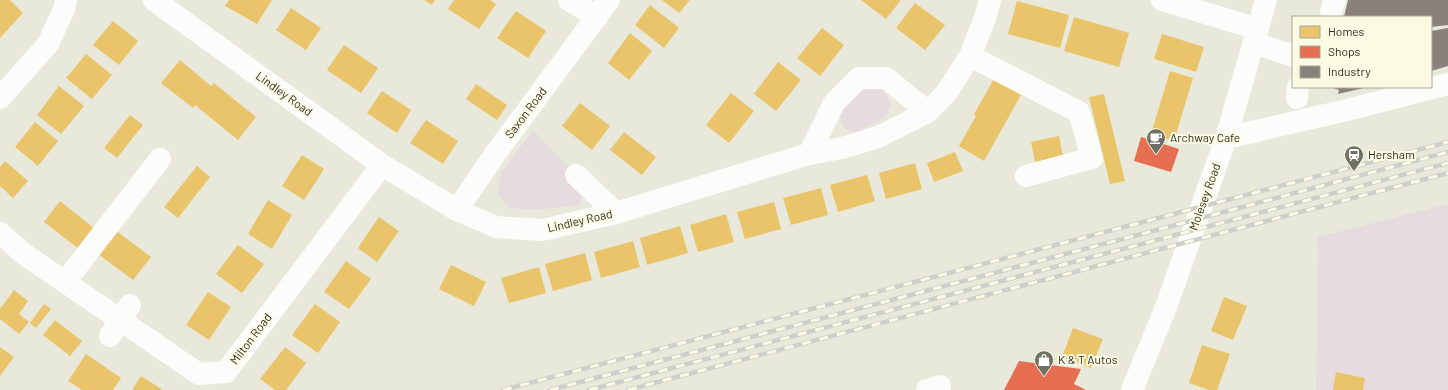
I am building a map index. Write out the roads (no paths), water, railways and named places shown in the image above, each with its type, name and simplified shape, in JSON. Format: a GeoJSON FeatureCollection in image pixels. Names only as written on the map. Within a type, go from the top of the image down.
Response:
{"type":"FeatureCollection","features":[{"type":"Feature","properties":{"kind":"street"},"geometry":{"type":"LineString","coordinates":[[0,98],[48,44],[64,9],[66,0]]}},
{"type":"Feature","properties":{"kind":"street","name":"Lindley Road"},"geometry":{"type":"LineString","coordinates":[[154,0],[382,165],[458,210],[496,227],[542,230],[616,213],[809,154],[842,148],[878,137],[928,112],[947,92],[970,56],[985,18],[990,0]]}},
{"type":"Feature","properties":{"kind":"street","name":"Saxon Road"},"geometry":{"type":"LineString","coordinates":[[458,210],[495,154],[603,9],[569,0]]}},
{"type":"Feature","properties":{"kind":"street"},"geometry":{"type":"LineString","coordinates":[[1162,0],[1256,36],[1292,55]]}},
{"type":"Feature","properties":{"kind":"street","name":"Molesey Road"},"geometry":{"type":"LineString","coordinates":[[1132,390],[1166,307],[1226,138],[1266,0]]}},
{"type":"Feature","properties":{"kind":"street"},"geometry":{"type":"LineString","coordinates":[[970,56],[1079,112],[1092,158],[1026,176]]}},
{"type":"Feature","properties":{"kind":"street"},"geometry":{"type":"LineString","coordinates":[[809,154],[834,103],[859,78],[886,78],[928,112]]}},
{"type":"Feature","properties":{"kind":"street"},"geometry":{"type":"LineString","coordinates":[[1226,138],[1347,110],[1448,84]]}},
{"type":"Feature","properties":{"kind":"street"},"geometry":{"type":"LineString","coordinates":[[65,282],[160,159]]}},
{"type":"Feature","properties":{"kind":"street","name":"Milton Road"},"geometry":{"type":"LineString","coordinates":[[0,233],[24,254],[199,374],[226,372],[382,165]]}},
{"type":"Feature","properties":{"kind":"street"},"geometry":{"type":"LineString","coordinates":[[576,175],[616,213]]}},
{"type":"Feature","properties":{"kind":"railway"},"geometry":{"type":"LineString","coordinates":[[503,390],[1448,142]]}},
{"type":"Feature","properties":{"kind":"railway"},"geometry":{"type":"LineString","coordinates":[[550,390],[1448,152]]}},
{"type":"Feature","properties":{"kind":"railway"},"geometry":{"type":"LineString","coordinates":[[589,390],[1448,163]]}},
{"type":"Feature","properties":{"kind":"railway"},"geometry":{"type":"LineString","coordinates":[[628,390],[1448,173]]}},
{"type":"Feature","properties":{"kind":"place","name":"Archway Cafe"},"geometry":{"type":"Point","coordinates":[1156,155]}},
{"type":"Feature","properties":{"kind":"place","name":"Hersham"},"geometry":{"type":"Point","coordinates":[1354,172]}},
{"type":"Feature","properties":{"kind":"place","name":"K & T Autos"},"geometry":{"type":"Point","coordinates":[1044,377]}}]}
